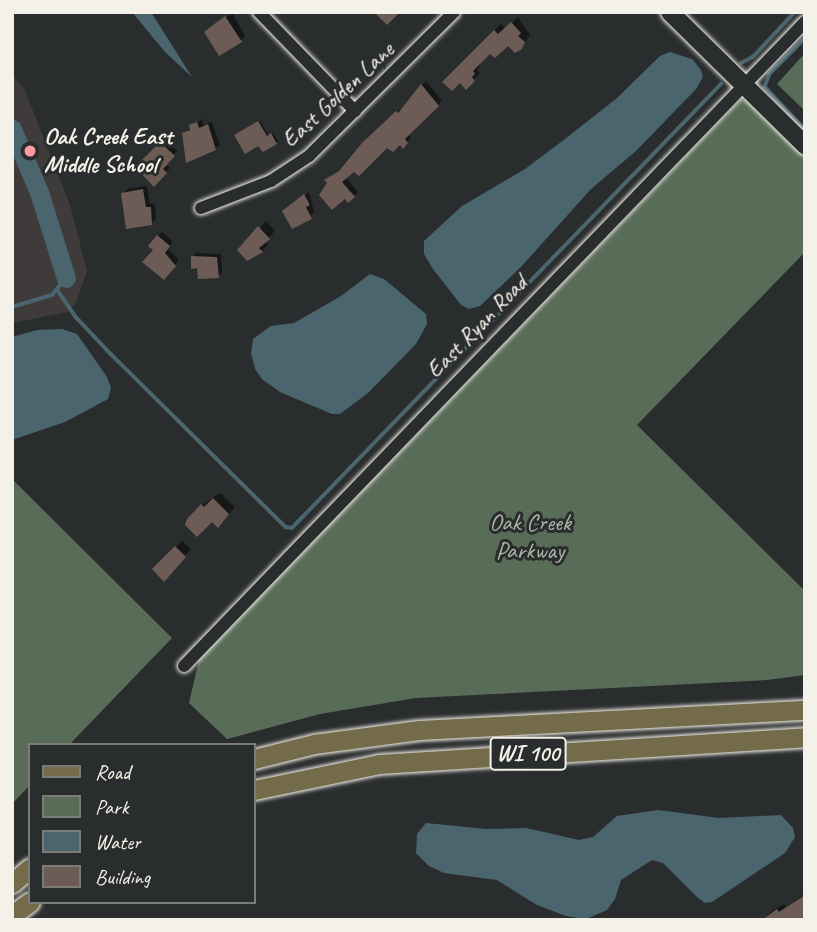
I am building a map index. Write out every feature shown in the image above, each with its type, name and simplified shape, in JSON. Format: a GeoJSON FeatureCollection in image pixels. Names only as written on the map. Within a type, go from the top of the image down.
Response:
{"type":"FeatureCollection","features":[{"type":"Feature","properties":{"kind":"main road","name":"WI 100"},"geometry":{"type":"LineString","coordinates":[[256,758],[314,744],[419,730],[805,710]]}},
{"type":"Feature","properties":{"kind":"main road","name":"WI 100"},"geometry":{"type":"LineString","coordinates":[[256,790],[379,764],[805,737]]}},
{"type":"Feature","properties":{"kind":"main road"},"geometry":{"type":"LineString","coordinates":[[12,874],[28,863]]}},
{"type":"Feature","properties":{"kind":"main road"},"geometry":{"type":"LineString","coordinates":[[12,883],[28,870]]}},
{"type":"Feature","properties":{"kind":"main road"},"geometry":{"type":"LineString","coordinates":[[12,915],[28,903]]}},
{"type":"Feature","properties":{"kind":"street"},"geometry":{"type":"LineString","coordinates":[[259,12],[355,111]]}},
{"type":"Feature","properties":{"kind":"street","name":"East Golden Lane"},"geometry":{"type":"LineString","coordinates":[[201,208],[271,181],[309,156],[454,12]]}},
{"type":"Feature","properties":{"kind":"street"},"geometry":{"type":"LineString","coordinates":[[670,12],[805,145]]}},
{"type":"Feature","properties":{"kind":"street","name":"East Ryan Road"},"geometry":{"type":"LineString","coordinates":[[184,666],[805,22]]}},
{"type":"Feature","properties":{"kind":"shaded area","name":"Oak Creek East Middle School"},"geometry":{"type":"Polygon","coordinates":[[[12,75],[24,88],[70,205],[87,271],[76,303],[68,312],[12,323],[12,75]]]}},
{"type":"Feature","properties":{"kind":"green space"},"geometry":{"type":"Polygon","coordinates":[[[805,53],[805,111],[777,84],[805,53]]]}},
{"type":"Feature","properties":{"kind":"green space","name":"Oak Creek Parkway"},"geometry":{"type":"Polygon","coordinates":[[[740,100],[747,100],[805,152],[805,252],[637,425],[805,591],[805,675],[767,680],[416,698],[320,714],[227,739],[189,703],[199,660],[740,100]]]}},
{"type":"Feature","properties":{"kind":"green space"},"geometry":{"type":"Polygon","coordinates":[[[12,479],[172,638],[71,743],[28,743],[28,787],[12,804],[12,479]]]}},
{"type":"Feature","properties":{"kind":"water"},"geometry":{"type":"Polygon","coordinates":[[[132,12],[151,12],[192,77],[165,52],[132,12]]]}},
{"type":"Feature","properties":{"kind":"water"},"geometry":{"type":"Polygon","coordinates":[[[670,52],[692,59],[701,70],[703,77],[696,89],[636,151],[591,189],[521,267],[480,306],[469,309],[461,305],[424,254],[424,241],[462,206],[525,169],[565,139],[617,98],[660,56],[670,52]]]}},
{"type":"Feature","properties":{"kind":"water"},"geometry":{"type":"Polygon","coordinates":[[[370,274],[384,279],[426,314],[427,324],[416,344],[368,393],[340,414],[332,414],[280,392],[262,379],[255,369],[251,353],[253,339],[271,326],[294,323],[341,296],[370,274]]]}},
{"type":"Feature","properties":{"kind":"water"},"geometry":{"type":"Polygon","coordinates":[[[62,329],[77,334],[107,377],[111,388],[108,399],[65,422],[12,440],[12,337],[37,330],[62,329]]]}},
{"type":"Feature","properties":{"kind":"water"},"geometry":{"type":"Polygon","coordinates":[[[658,810],[719,818],[781,815],[793,828],[795,837],[785,853],[712,902],[705,903],[663,863],[652,860],[621,880],[615,899],[607,910],[586,919],[566,916],[537,905],[497,880],[444,873],[429,866],[416,853],[417,834],[426,823],[487,829],[526,828],[579,840],[593,837],[617,816],[658,810]]]}},
{"type":"Feature","properties":{"kind":"building"},"geometry":{"type":"Polygon","coordinates":[[[374,12],[400,12],[387,25],[374,12]]]}},
{"type":"Feature","properties":{"kind":"building"},"geometry":{"type":"Polygon","coordinates":[[[225,16],[242,42],[219,56],[204,32],[225,16]]]}},
{"type":"Feature","properties":{"kind":"building"},"geometry":{"type":"Polygon","coordinates":[[[511,22],[521,33],[518,36],[525,42],[522,49],[515,53],[508,46],[495,58],[490,54],[473,71],[475,74],[472,77],[475,81],[466,90],[460,83],[452,91],[442,82],[494,30],[498,34],[511,22]]]}},
{"type":"Feature","properties":{"kind":"building"},"geometry":{"type":"Polygon","coordinates":[[[421,84],[439,106],[405,139],[408,143],[403,149],[400,145],[393,152],[387,148],[359,176],[354,172],[342,182],[355,197],[348,203],[345,199],[332,210],[319,195],[327,183],[324,180],[339,171],[362,143],[396,111],[398,113],[421,84]]]}},
{"type":"Feature","properties":{"kind":"building"},"geometry":{"type":"Polygon","coordinates":[[[258,121],[267,136],[271,133],[277,144],[263,152],[258,146],[245,154],[234,135],[258,121]]]}},
{"type":"Feature","properties":{"kind":"building"},"geometry":{"type":"Polygon","coordinates":[[[197,122],[199,128],[208,124],[216,150],[186,163],[182,133],[190,130],[189,125],[197,122]]]}},
{"type":"Feature","properties":{"kind":"building"},"geometry":{"type":"Polygon","coordinates":[[[160,142],[175,156],[163,169],[167,173],[154,187],[135,167],[160,142]]]}},
{"type":"Feature","properties":{"kind":"building"},"geometry":{"type":"Polygon","coordinates":[[[143,189],[146,207],[151,207],[152,225],[126,229],[121,193],[143,189]]]}},
{"type":"Feature","properties":{"kind":"building"},"geometry":{"type":"Polygon","coordinates":[[[304,194],[310,205],[306,207],[312,219],[292,229],[282,211],[304,194]]]}},
{"type":"Feature","properties":{"kind":"building"},"geometry":{"type":"Polygon","coordinates":[[[258,226],[270,239],[259,248],[263,252],[247,261],[237,250],[258,226]]]}},
{"type":"Feature","properties":{"kind":"building"},"geometry":{"type":"Polygon","coordinates":[[[157,235],[170,246],[165,253],[176,266],[164,280],[142,262],[153,250],[148,246],[157,235]]]}},
{"type":"Feature","properties":{"kind":"building"},"geometry":{"type":"Polygon","coordinates":[[[191,256],[217,257],[219,278],[198,279],[197,268],[191,269],[191,256]]]}},
{"type":"Feature","properties":{"kind":"building"},"geometry":{"type":"Polygon","coordinates":[[[213,498],[229,514],[218,528],[212,522],[197,537],[185,525],[187,519],[201,504],[204,507],[213,498]]]}},
{"type":"Feature","properties":{"kind":"building"},"geometry":{"type":"Polygon","coordinates":[[[175,546],[186,557],[164,582],[152,569],[175,546]]]}},
{"type":"Feature","properties":{"kind":"building"},"geometry":{"type":"Polygon","coordinates":[[[805,895],[805,920],[762,920],[777,909],[779,912],[805,895]]]}},
{"type":"Feature","properties":{"kind":"waterway"},"geometry":{"type":"LineString","coordinates":[[741,63],[753,57],[795,12]]}},
{"type":"Feature","properties":{"kind":"waterway"},"geometry":{"type":"LineString","coordinates":[[805,39],[770,74],[765,87],[805,130]]}},
{"type":"Feature","properties":{"kind":"waterway"},"geometry":{"type":"LineString","coordinates":[[57,289],[76,317],[111,354],[286,527],[292,528],[721,84]]}},
{"type":"Feature","properties":{"kind":"waterway"},"geometry":{"type":"LineString","coordinates":[[12,129],[39,192],[66,278]]}},
{"type":"Feature","properties":{"kind":"waterway"},"geometry":{"type":"LineString","coordinates":[[12,307],[52,295],[66,278]]}},
{"type":"Feature","properties":{"kind":"place","name":"Oak Creek East Middle School"},"geometry":{"type":"Point","coordinates":[30,151]}}]}
